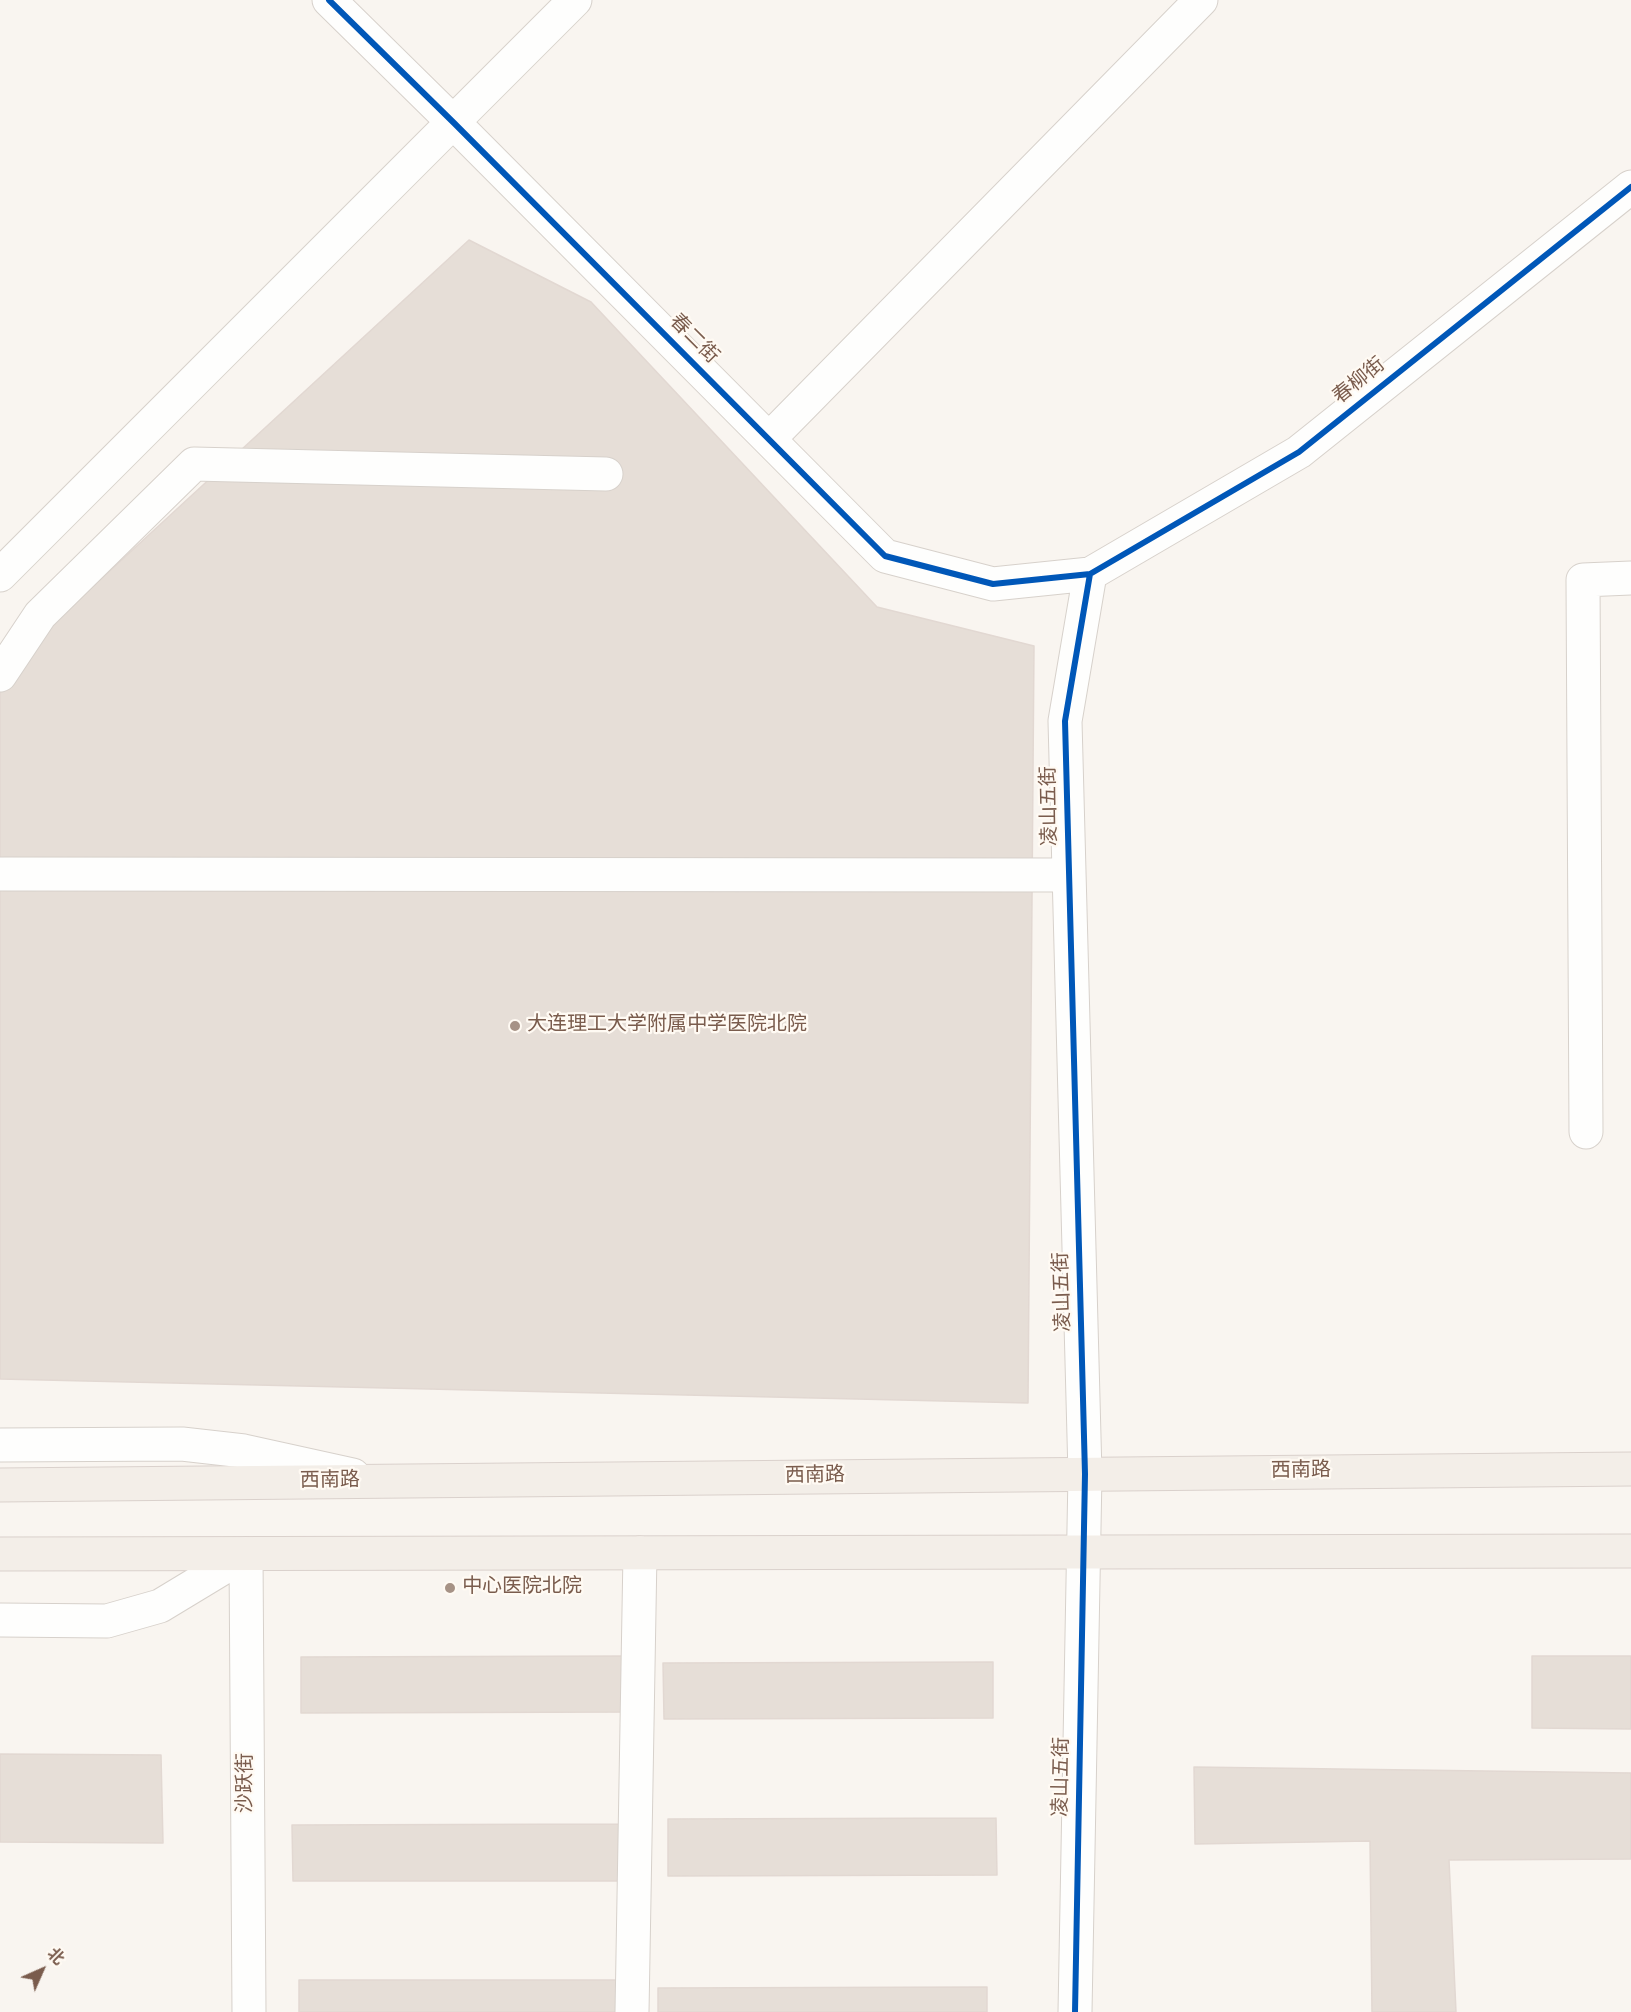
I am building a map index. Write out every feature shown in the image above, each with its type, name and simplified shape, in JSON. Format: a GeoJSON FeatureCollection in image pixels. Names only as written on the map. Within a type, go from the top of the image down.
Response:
{"type":"FeatureCollection","features":[{"type":"Feature","properties":{"kind":"main road","name":"西南路"},"geometry":{"type":"LineString","coordinates":[[0,1485],[1631,1469]]}},
{"type":"Feature","properties":{"kind":"main road"},"geometry":{"type":"LineString","coordinates":[[0,1554],[1631,1551]]}},
{"type":"Feature","properties":{"kind":"street","name":"春二街"},"geometry":{"type":"LineString","coordinates":[[329,0],[885,556],[993,584],[1090,574]]}},
{"type":"Feature","properties":{"kind":"street"},"geometry":{"type":"LineString","coordinates":[[0,575],[575,0]]}},
{"type":"Feature","properties":{"kind":"street"},"geometry":{"type":"LineString","coordinates":[[769,439],[1201,0]]}},
{"type":"Feature","properties":{"kind":"street","name":"春柳街"},"geometry":{"type":"LineString","coordinates":[[1090,574],[1299,452],[1631,187]]}},
{"type":"Feature","properties":{"kind":"street"},"geometry":{"type":"LineString","coordinates":[[0,675],[40,615],[194,464],[606,474]]}},
{"type":"Feature","properties":{"kind":"street","name":"凌山五街"},"geometry":{"type":"LineString","coordinates":[[1075,2012],[1086,1474],[1065,721],[1090,574]]}},
{"type":"Feature","properties":{"kind":"street"},"geometry":{"type":"LineString","coordinates":[[1586,1132],[1583,580],[1631,578]]}},
{"type":"Feature","properties":{"kind":"street"},"geometry":{"type":"LineString","coordinates":[[0,874],[1069,874]]}},
{"type":"Feature","properties":{"kind":"street"},"geometry":{"type":"LineString","coordinates":[[0,1444],[182,1444],[244,1451],[381,1481]]}},
{"type":"Feature","properties":{"kind":"street"},"geometry":{"type":"LineString","coordinates":[[632,2012],[640,1553]]}},
{"type":"Feature","properties":{"kind":"street"},"geometry":{"type":"LineString","coordinates":[[0,1620],[107,1621],[160,1606],[246,1554]]}},
{"type":"Feature","properties":{"kind":"street","name":"沙跃街"},"geometry":{"type":"LineString","coordinates":[[246,1554],[249,2012]]}},
{"type":"Feature","properties":{"kind":"building","name":"大连理工大学附属中学医院北院"},"geometry":{"type":"Polygon","coordinates":[[[469,240],[591,302],[877,607],[1034,646],[1028,1403],[0,1379],[0,672],[469,240]]]}},
{"type":"Feature","properties":{"kind":"building"},"geometry":{"type":"Polygon","coordinates":[[[630,1656],[630,1712],[301,1713],[301,1657],[630,1656]]]}},
{"type":"Feature","properties":{"kind":"building"},"geometry":{"type":"Polygon","coordinates":[[[1532,1656],[1631,1656],[1631,1729],[1532,1728],[1532,1656]]]}},
{"type":"Feature","properties":{"kind":"building"},"geometry":{"type":"Polygon","coordinates":[[[993,1662],[993,1718],[664,1719],[663,1663],[993,1662]]]}},
{"type":"Feature","properties":{"kind":"building"},"geometry":{"type":"Polygon","coordinates":[[[0,1754],[161,1755],[163,1843],[0,1842],[0,1754]]]}},
{"type":"Feature","properties":{"kind":"building"},"geometry":{"type":"Polygon","coordinates":[[[1194,1767],[1631,1773],[1631,1859],[1449,1860],[1456,2012],[1372,2012],[1370,1841],[1195,1844],[1194,1767]]]}},
{"type":"Feature","properties":{"kind":"building"},"geometry":{"type":"Polygon","coordinates":[[[996,1818],[997,1875],[668,1876],[668,1819],[996,1818]]]}},
{"type":"Feature","properties":{"kind":"building"},"geometry":{"type":"Polygon","coordinates":[[[621,1824],[622,1881],[293,1881],[292,1825],[621,1824]]]}},
{"type":"Feature","properties":{"kind":"building"},"geometry":{"type":"Polygon","coordinates":[[[299,1980],[628,1980],[628,2012],[299,2012],[299,1980]]]}},
{"type":"Feature","properties":{"kind":"building"},"geometry":{"type":"Polygon","coordinates":[[[987,1987],[987,2012],[658,2012],[658,1988],[987,1987]]]}},
{"type":"Feature","properties":{"kind":"cycle path"},"geometry":{"type":"LineString","coordinates":[[329,0],[885,556],[993,584],[1090,574],[1299,452],[1631,187]]}},
{"type":"Feature","properties":{"kind":"cycle path"},"geometry":{"type":"LineString","coordinates":[[1075,2012],[1085,1474],[1065,721],[1090,574]]}},
{"type":"Feature","properties":{"kind":"place","name":"大连理工大学附属中学医院北院"},"geometry":{"type":"Point","coordinates":[515,1026]}},
{"type":"Feature","properties":{"kind":"place","name":"中心医院北院"},"geometry":{"type":"Point","coordinates":[450,1588]}}]}
